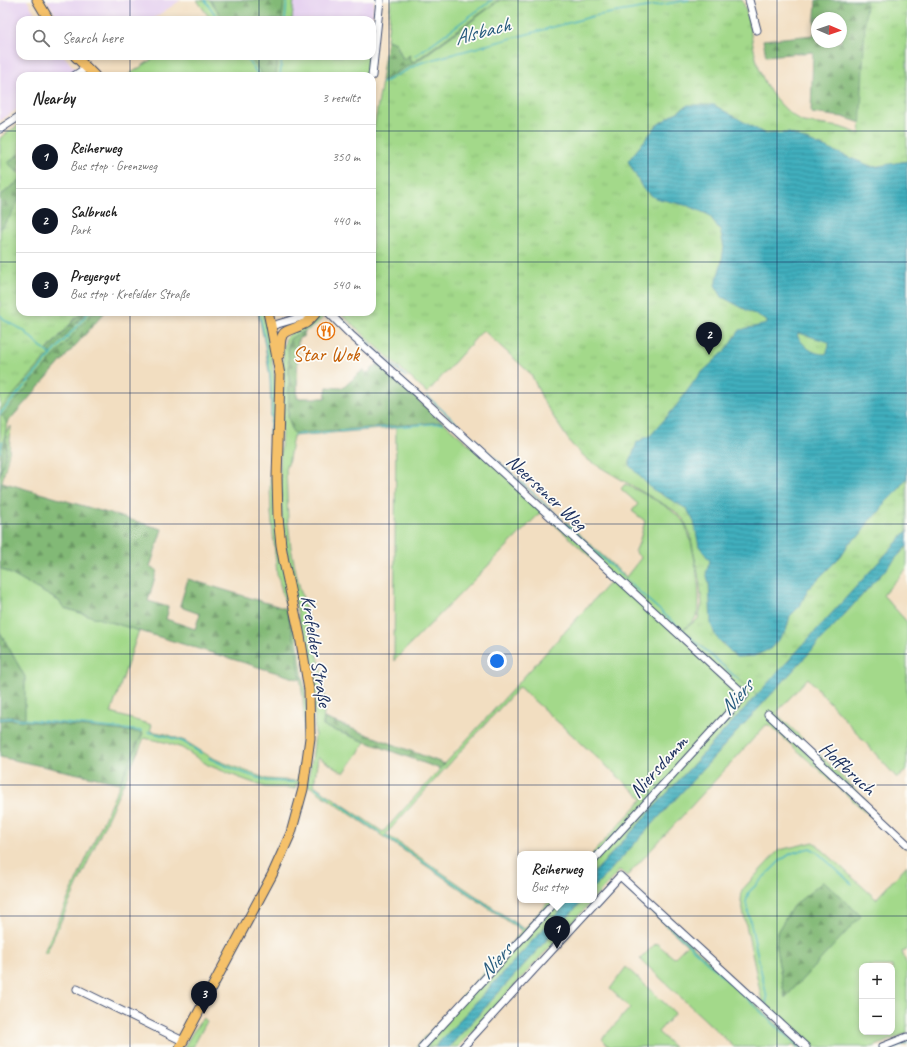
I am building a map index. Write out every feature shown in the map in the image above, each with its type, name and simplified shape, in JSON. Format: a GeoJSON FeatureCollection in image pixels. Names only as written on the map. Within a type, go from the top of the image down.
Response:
{"type":"FeatureCollection","features":[{"type":"Feature","properties":{"kind":"main road"},"geometry":{"type":"LineString","coordinates":[[37,0],[47,16]]}},
{"type":"Feature","properties":{"kind":"main road"},"geometry":{"type":"LineString","coordinates":[[79,60],[90,72]]}},
{"type":"Feature","properties":{"kind":"main road","name":"Krefelder Straße"},"geometry":{"type":"LineString","coordinates":[[182,1044],[272,875],[291,833],[303,789],[310,738],[309,690],[300,636],[283,556],[278,517],[277,478],[280,375],[269,316]]}},
{"type":"Feature","properties":{"kind":"main road"},"geometry":{"type":"LineString","coordinates":[[280,375],[280,340],[282,335],[286,331],[306,323],[314,316]]}},
{"type":"Feature","properties":{"kind":"street"},"geometry":{"type":"LineString","coordinates":[[376,38],[380,0]]}},
{"type":"Feature","properties":{"kind":"street"},"geometry":{"type":"LineString","coordinates":[[749,0],[756,30]]}},
{"type":"Feature","properties":{"kind":"street"},"geometry":{"type":"LineString","coordinates":[[372,72],[374,60]]}},
{"type":"Feature","properties":{"kind":"street"},"geometry":{"type":"LineString","coordinates":[[80,72],[86,68]]}},
{"type":"Feature","properties":{"kind":"street"},"geometry":{"type":"LineString","coordinates":[[0,128],[16,118]]}},
{"type":"Feature","properties":{"kind":"street"},"geometry":{"type":"LineString","coordinates":[[271,326],[306,316]]}},
{"type":"Feature","properties":{"kind":"street","name":"Neersener Weg"},"geometry":{"type":"LineString","coordinates":[[332,316],[745,694]]}},
{"type":"Feature","properties":{"kind":"street","name":"Niersdamm"},"geometry":{"type":"LineString","coordinates":[[597,857],[745,694]]}},
{"type":"Feature","properties":{"kind":"street","name":"Hoffbruch"},"geometry":{"type":"LineString","coordinates":[[768,714],[907,844]]}},
{"type":"Feature","properties":{"kind":"street"},"geometry":{"type":"LineString","coordinates":[[597,901],[620,876],[806,1047]]}},
{"type":"Feature","properties":{"kind":"street"},"geometry":{"type":"LineString","coordinates":[[422,1047],[554,903]]}},
{"type":"Feature","properties":{"kind":"street"},"geometry":{"type":"LineString","coordinates":[[464,1047],[595,903]]}},
{"type":"Feature","properties":{"kind":"street","name":"Krefelder Straße"},"geometry":{"type":"LineString","coordinates":[[77,989],[182,1044]]}},
{"type":"Feature","properties":{"kind":"street"},"geometry":{"type":"LineString","coordinates":[[882,1047],[907,1037]]}},
{"type":"Feature","properties":{"kind":"shaded area"},"geometry":{"type":"Polygon","coordinates":[[[0,0],[27,0],[37,16],[16,16],[16,60],[67,60],[76,70],[73,72],[16,72],[16,110],[0,121],[0,0]]]}},
{"type":"Feature","properties":{"kind":"shaded area"},"geometry":{"type":"Polygon","coordinates":[[[47,0],[181,0],[157,16],[57,16],[47,0]]]}},
{"type":"Feature","properties":{"kind":"shaded area"},"geometry":{"type":"Polygon","coordinates":[[[294,0],[374,0],[372,16],[292,16],[294,0]]]}},
{"type":"Feature","properties":{"kind":"green space"},"geometry":{"type":"Polygon","coordinates":[[[197,0],[210,0],[221,16],[208,16],[197,0]]]}},
{"type":"Feature","properties":{"kind":"green space"},"geometry":{"type":"Polygon","coordinates":[[[210,0],[284,0],[282,16],[221,16],[210,0]]]}},
{"type":"Feature","properties":{"kind":"green space"},"geometry":{"type":"Polygon","coordinates":[[[284,0],[294,0],[292,16],[282,16],[284,0]]]}},
{"type":"Feature","properties":{"kind":"green space"},"geometry":{"type":"Polygon","coordinates":[[[391,0],[499,0],[414,62],[409,60],[409,56],[403,59],[396,43],[387,40],[391,0]]]}},
{"type":"Feature","properties":{"kind":"green space"},"geometry":{"type":"Polygon","coordinates":[[[499,0],[526,0],[381,81],[387,40],[396,43],[403,59],[410,55],[409,60],[414,62],[499,0]]]}},
{"type":"Feature","properties":{"kind":"green space"},"geometry":{"type":"Polygon","coordinates":[[[500,0],[742,0],[747,14],[754,52],[760,70],[768,88],[779,102],[789,112],[803,122],[840,127],[860,134],[866,0],[907,0],[907,538],[761,699],[683,630],[698,619],[702,603],[699,578],[690,534],[684,520],[675,511],[588,460],[572,445],[544,402],[531,374],[483,330],[427,393],[343,316],[376,316],[376,116],[382,81],[419,60],[500,0]]]}},
{"type":"Feature","properties":{"kind":"green space"},"geometry":{"type":"Polygon","coordinates":[[[816,0],[892,0],[870,126],[843,117],[811,113],[813,52],[766,56],[763,40],[811,35],[811,48],[847,48],[847,12],[815,12],[816,0]]]}},
{"type":"Feature","properties":{"kind":"green space"},"geometry":{"type":"Polygon","coordinates":[[[151,60],[252,60],[260,72],[133,72],[151,60]]]}},
{"type":"Feature","properties":{"kind":"green space"},"geometry":{"type":"Polygon","coordinates":[[[252,60],[278,60],[276,72],[260,72],[252,60]]]}},
{"type":"Feature","properties":{"kind":"green space"},"geometry":{"type":"Polygon","coordinates":[[[278,60],[369,60],[367,72],[276,72],[278,60]]]}},
{"type":"Feature","properties":{"kind":"green space"},"geometry":{"type":"Polygon","coordinates":[[[16,127],[16,156],[8,163],[16,170],[16,183],[0,196],[0,138],[16,127]]]}},
{"type":"Feature","properties":{"kind":"green space"},"geometry":{"type":"Polygon","coordinates":[[[16,156],[16,170],[8,163],[16,156]]]}},
{"type":"Feature","properties":{"kind":"green space"},"geometry":{"type":"Polygon","coordinates":[[[16,183],[16,206],[10,217],[0,229],[0,196],[16,183]]]}},
{"type":"Feature","properties":{"kind":"green space"},"geometry":{"type":"Polygon","coordinates":[[[16,206],[16,316],[77,316],[47,350],[50,353],[0,410],[0,229],[10,217],[16,206]]]}},
{"type":"Feature","properties":{"kind":"green space"},"geometry":{"type":"Polygon","coordinates":[[[0,307],[50,353],[82,316],[89,316],[0,418],[0,410],[48,356],[0,307]]]}},
{"type":"Feature","properties":{"kind":"green space"},"geometry":{"type":"Polygon","coordinates":[[[78,316],[82,316],[50,353],[47,351],[78,316]]]}},
{"type":"Feature","properties":{"kind":"green space"},"geometry":{"type":"Polygon","coordinates":[[[89,316],[101,316],[7,423],[5,434],[7,443],[0,476],[0,418],[89,316]]]}},
{"type":"Feature","properties":{"kind":"green space"},"geometry":{"type":"Polygon","coordinates":[[[259,316],[265,316],[275,382],[276,401],[273,472],[308,713],[302,784],[296,784],[295,788],[265,787],[208,765],[182,748],[164,742],[144,738],[46,954],[44,952],[143,733],[0,720],[0,717],[13,716],[25,677],[0,632],[0,568],[59,601],[64,608],[139,630],[111,713],[152,725],[150,731],[166,734],[185,741],[209,756],[267,779],[297,781],[302,753],[304,725],[303,698],[296,646],[277,574],[270,486],[270,379],[259,316]]]}},
{"type":"Feature","properties":{"kind":"green space"},"geometry":{"type":"Polygon","coordinates":[[[321,316],[324,316],[310,329],[297,334],[290,339],[288,416],[442,421],[565,527],[564,524],[566,522],[626,577],[641,558],[635,552],[645,521],[632,511],[638,504],[621,489],[625,484],[663,505],[677,515],[686,527],[690,538],[696,565],[699,593],[698,613],[690,624],[684,629],[904,513],[907,531],[597,870],[597,851],[595,851],[643,799],[519,687],[386,834],[524,929],[547,903],[567,903],[435,1047],[416,1047],[522,931],[309,786],[307,782],[312,760],[315,734],[312,687],[290,574],[282,523],[280,468],[284,383],[283,350],[286,338],[291,333],[321,316]],[[396,428],[293,436],[288,465],[286,465],[288,521],[291,548],[297,577],[321,668],[325,698],[323,726],[366,742],[344,773],[318,757],[314,785],[383,832],[611,581],[611,576],[541,512],[394,661],[396,428]]]}},
{"type":"Feature","properties":{"kind":"green space"},"geometry":{"type":"Polygon","coordinates":[[[305,331],[304,336],[298,339],[297,398],[325,398],[327,387],[343,388],[363,370],[366,373],[369,372],[378,363],[442,422],[293,433],[288,417],[288,346],[290,339],[305,331]]]}},
{"type":"Feature","properties":{"kind":"green space"},"geometry":{"type":"Polygon","coordinates":[[[0,414],[7,424],[0,465],[0,414]]]}},
{"type":"Feature","properties":{"kind":"green space"},"geometry":{"type":"Polygon","coordinates":[[[11,426],[9,452],[0,490],[0,474],[7,443],[5,434],[11,426]]]}},
{"type":"Feature","properties":{"kind":"green space"},"geometry":{"type":"Polygon","coordinates":[[[2,482],[162,529],[150,567],[157,570],[148,601],[168,607],[166,619],[195,629],[200,614],[183,608],[180,605],[188,579],[287,609],[296,646],[301,680],[64,608],[59,601],[0,568],[0,491],[2,482]]]}},
{"type":"Feature","properties":{"kind":"green space"},"geometry":{"type":"Polygon","coordinates":[[[907,546],[907,568],[883,595],[907,622],[907,770],[897,778],[808,678],[778,711],[778,715],[867,801],[864,801],[771,719],[907,849],[769,725],[766,725],[627,876],[620,870],[597,896],[597,885],[907,546]]]}},
{"type":"Feature","properties":{"kind":"green space"},"geometry":{"type":"Polygon","coordinates":[[[0,632],[25,677],[25,718],[13,716],[0,717],[0,632]]]}},
{"type":"Feature","properties":{"kind":"green space"},"geometry":{"type":"Polygon","coordinates":[[[324,718],[445,764],[440,769],[323,726],[324,718]]]}},
{"type":"Feature","properties":{"kind":"green space"},"geometry":{"type":"Polygon","coordinates":[[[0,720],[143,733],[120,783],[0,757],[0,720]]]}},
{"type":"Feature","properties":{"kind":"green space"},"geometry":{"type":"Polygon","coordinates":[[[814,842],[876,899],[907,865],[907,950],[902,952],[907,965],[907,1033],[873,1047],[811,1047],[762,1001],[741,901],[742,890],[779,850],[814,842]],[[777,932],[776,948],[785,997],[777,932]]]}},
{"type":"Feature","properties":{"kind":"green space"},"geometry":{"type":"Polygon","coordinates":[[[824,881],[861,916],[785,998],[776,948],[777,932],[793,906],[824,881]]]}},
{"type":"Feature","properties":{"kind":"green space"},"geometry":{"type":"Polygon","coordinates":[[[620,883],[627,885],[802,1047],[796,1047],[793,1044],[790,1047],[734,1047],[640,959],[656,943],[674,958],[687,945],[620,883]]]}},
{"type":"Feature","properties":{"kind":"green space"},"geometry":{"type":"Polygon","coordinates":[[[580,903],[590,903],[458,1047],[449,1047],[580,903]]]}},
{"type":"Feature","properties":{"kind":"green space"},"geometry":{"type":"Polygon","coordinates":[[[626,967],[675,1013],[658,1032],[674,1047],[610,1047],[602,1039],[630,1008],[610,989],[626,967]]]}},
{"type":"Feature","properties":{"kind":"green space"},"geometry":{"type":"Polygon","coordinates":[[[203,1018],[207,1021],[193,1047],[184,1047],[193,1032],[203,1018]]]}},
{"type":"Feature","properties":{"kind":"water"},"geometry":{"type":"Polygon","coordinates":[[[688,105],[714,105],[765,134],[789,133],[873,167],[907,161],[907,478],[899,489],[884,504],[880,511],[869,521],[861,534],[849,543],[841,556],[808,589],[800,606],[790,616],[786,631],[770,649],[754,656],[736,657],[716,637],[711,624],[709,583],[706,573],[710,561],[699,546],[694,522],[687,509],[652,489],[629,465],[637,442],[651,435],[677,405],[698,376],[726,350],[740,330],[767,324],[767,321],[722,297],[715,285],[721,265],[724,247],[720,230],[709,215],[689,206],[655,198],[643,189],[628,161],[657,125],[688,105]],[[799,333],[797,335],[805,346],[821,354],[826,354],[829,342],[799,333]]]}},
{"type":"Feature","properties":{"kind":"water"},"geometry":{"type":"Polygon","coordinates":[[[907,531],[907,546],[597,885],[597,870],[907,531]]]}},
{"type":"Feature","properties":{"kind":"water"},"geometry":{"type":"Polygon","coordinates":[[[567,903],[580,903],[449,1047],[435,1047],[567,903]]]}},
{"type":"Feature","properties":{"kind":"waterway"},"geometry":{"type":"LineString","coordinates":[[205,0],[216,16]]}},
{"type":"Feature","properties":{"kind":"waterway"},"geometry":{"type":"LineString","coordinates":[[285,16],[287,0]]}},
{"type":"Feature","properties":{"kind":"waterway"},"geometry":{"type":"LineString","coordinates":[[415,56],[492,0]]}},
{"type":"Feature","properties":{"kind":"waterway","name":"Alsbach"},"geometry":{"type":"LineString","coordinates":[[382,83],[420,63],[594,16],[689,0]]}},
{"type":"Feature","properties":{"kind":"waterway"},"geometry":{"type":"LineString","coordinates":[[248,60],[256,72]]}},
{"type":"Feature","properties":{"kind":"waterway"},"geometry":{"type":"LineString","coordinates":[[280,72],[282,60]]}},
{"type":"Feature","properties":{"kind":"waterway"},"geometry":{"type":"LineString","coordinates":[[0,315],[6,321],[23,330],[51,356]]}},
{"type":"Feature","properties":{"kind":"waterway","name":"Alsbach"},"geometry":{"type":"LineString","coordinates":[[0,414],[86,316]]}},
{"type":"Feature","properties":{"kind":"waterway"},"geometry":{"type":"LineString","coordinates":[[260,316],[270,372],[272,402],[270,432]]}},
{"type":"Feature","properties":{"kind":"waterway"},"geometry":{"type":"LineString","coordinates":[[343,320],[406,377]]}},
{"type":"Feature","properties":{"kind":"waterway"},"geometry":{"type":"LineString","coordinates":[[427,396],[562,520]]}},
{"type":"Feature","properties":{"kind":"waterway"},"geometry":{"type":"LineString","coordinates":[[294,435],[443,423]]}},
{"type":"Feature","properties":{"kind":"waterway"},"geometry":{"type":"LineString","coordinates":[[0,452],[2,441]]}},
{"type":"Feature","properties":{"kind":"waterway","name":"Niers"},"geometry":{"type":"LineString","coordinates":[[566,524],[647,599],[739,680]]}},
{"type":"Feature","properties":{"kind":"waterway"},"geometry":{"type":"LineString","coordinates":[[0,719],[11,718],[142,731]]}},
{"type":"Feature","properties":{"kind":"waterway"},"geometry":{"type":"LineString","coordinates":[[148,732],[184,742],[201,753]]}},
{"type":"Feature","properties":{"kind":"waterway"},"geometry":{"type":"LineString","coordinates":[[209,758],[233,769],[267,781],[294,782]]}},
{"type":"Feature","properties":{"kind":"waterway"},"geometry":{"type":"LineString","coordinates":[[315,787],[330,798]]}},
{"type":"Feature","properties":{"kind":"waterway"},"geometry":{"type":"LineString","coordinates":[[337,802],[380,833]]}},
{"type":"Feature","properties":{"kind":"waterway"},"geometry":{"type":"LineString","coordinates":[[385,836],[522,929]]}},
{"type":"Feature","properties":{"kind":"waterway"},"geometry":{"type":"LineString","coordinates":[[766,1004],[767,998],[746,902],[749,892],[781,860],[792,853],[810,848],[817,852],[852,884]]}},
{"type":"Feature","properties":{"kind":"waterway"},"geometry":{"type":"LineString","coordinates":[[623,884],[799,1047]]}},
{"type":"Feature","properties":{"kind":"waterway"},"geometry":{"type":"LineString","coordinates":[[896,1047],[907,1043]]}},
{"type":"Feature","properties":{"kind":"place","name":"Star Wok"},"geometry":{"type":"Point","coordinates":[326,331]}},
{"type":"Feature","properties":{"kind":"place","name":"Salbruch"},"geometry":{"type":"Point","coordinates":[709,355]}},
{"type":"Feature","properties":{"kind":"place","name":"Reiherweg"},"geometry":{"type":"Point","coordinates":[557,949]}},
{"type":"Feature","properties":{"kind":"place","name":"Preyergut"},"geometry":{"type":"Point","coordinates":[204,1014]}}]}
